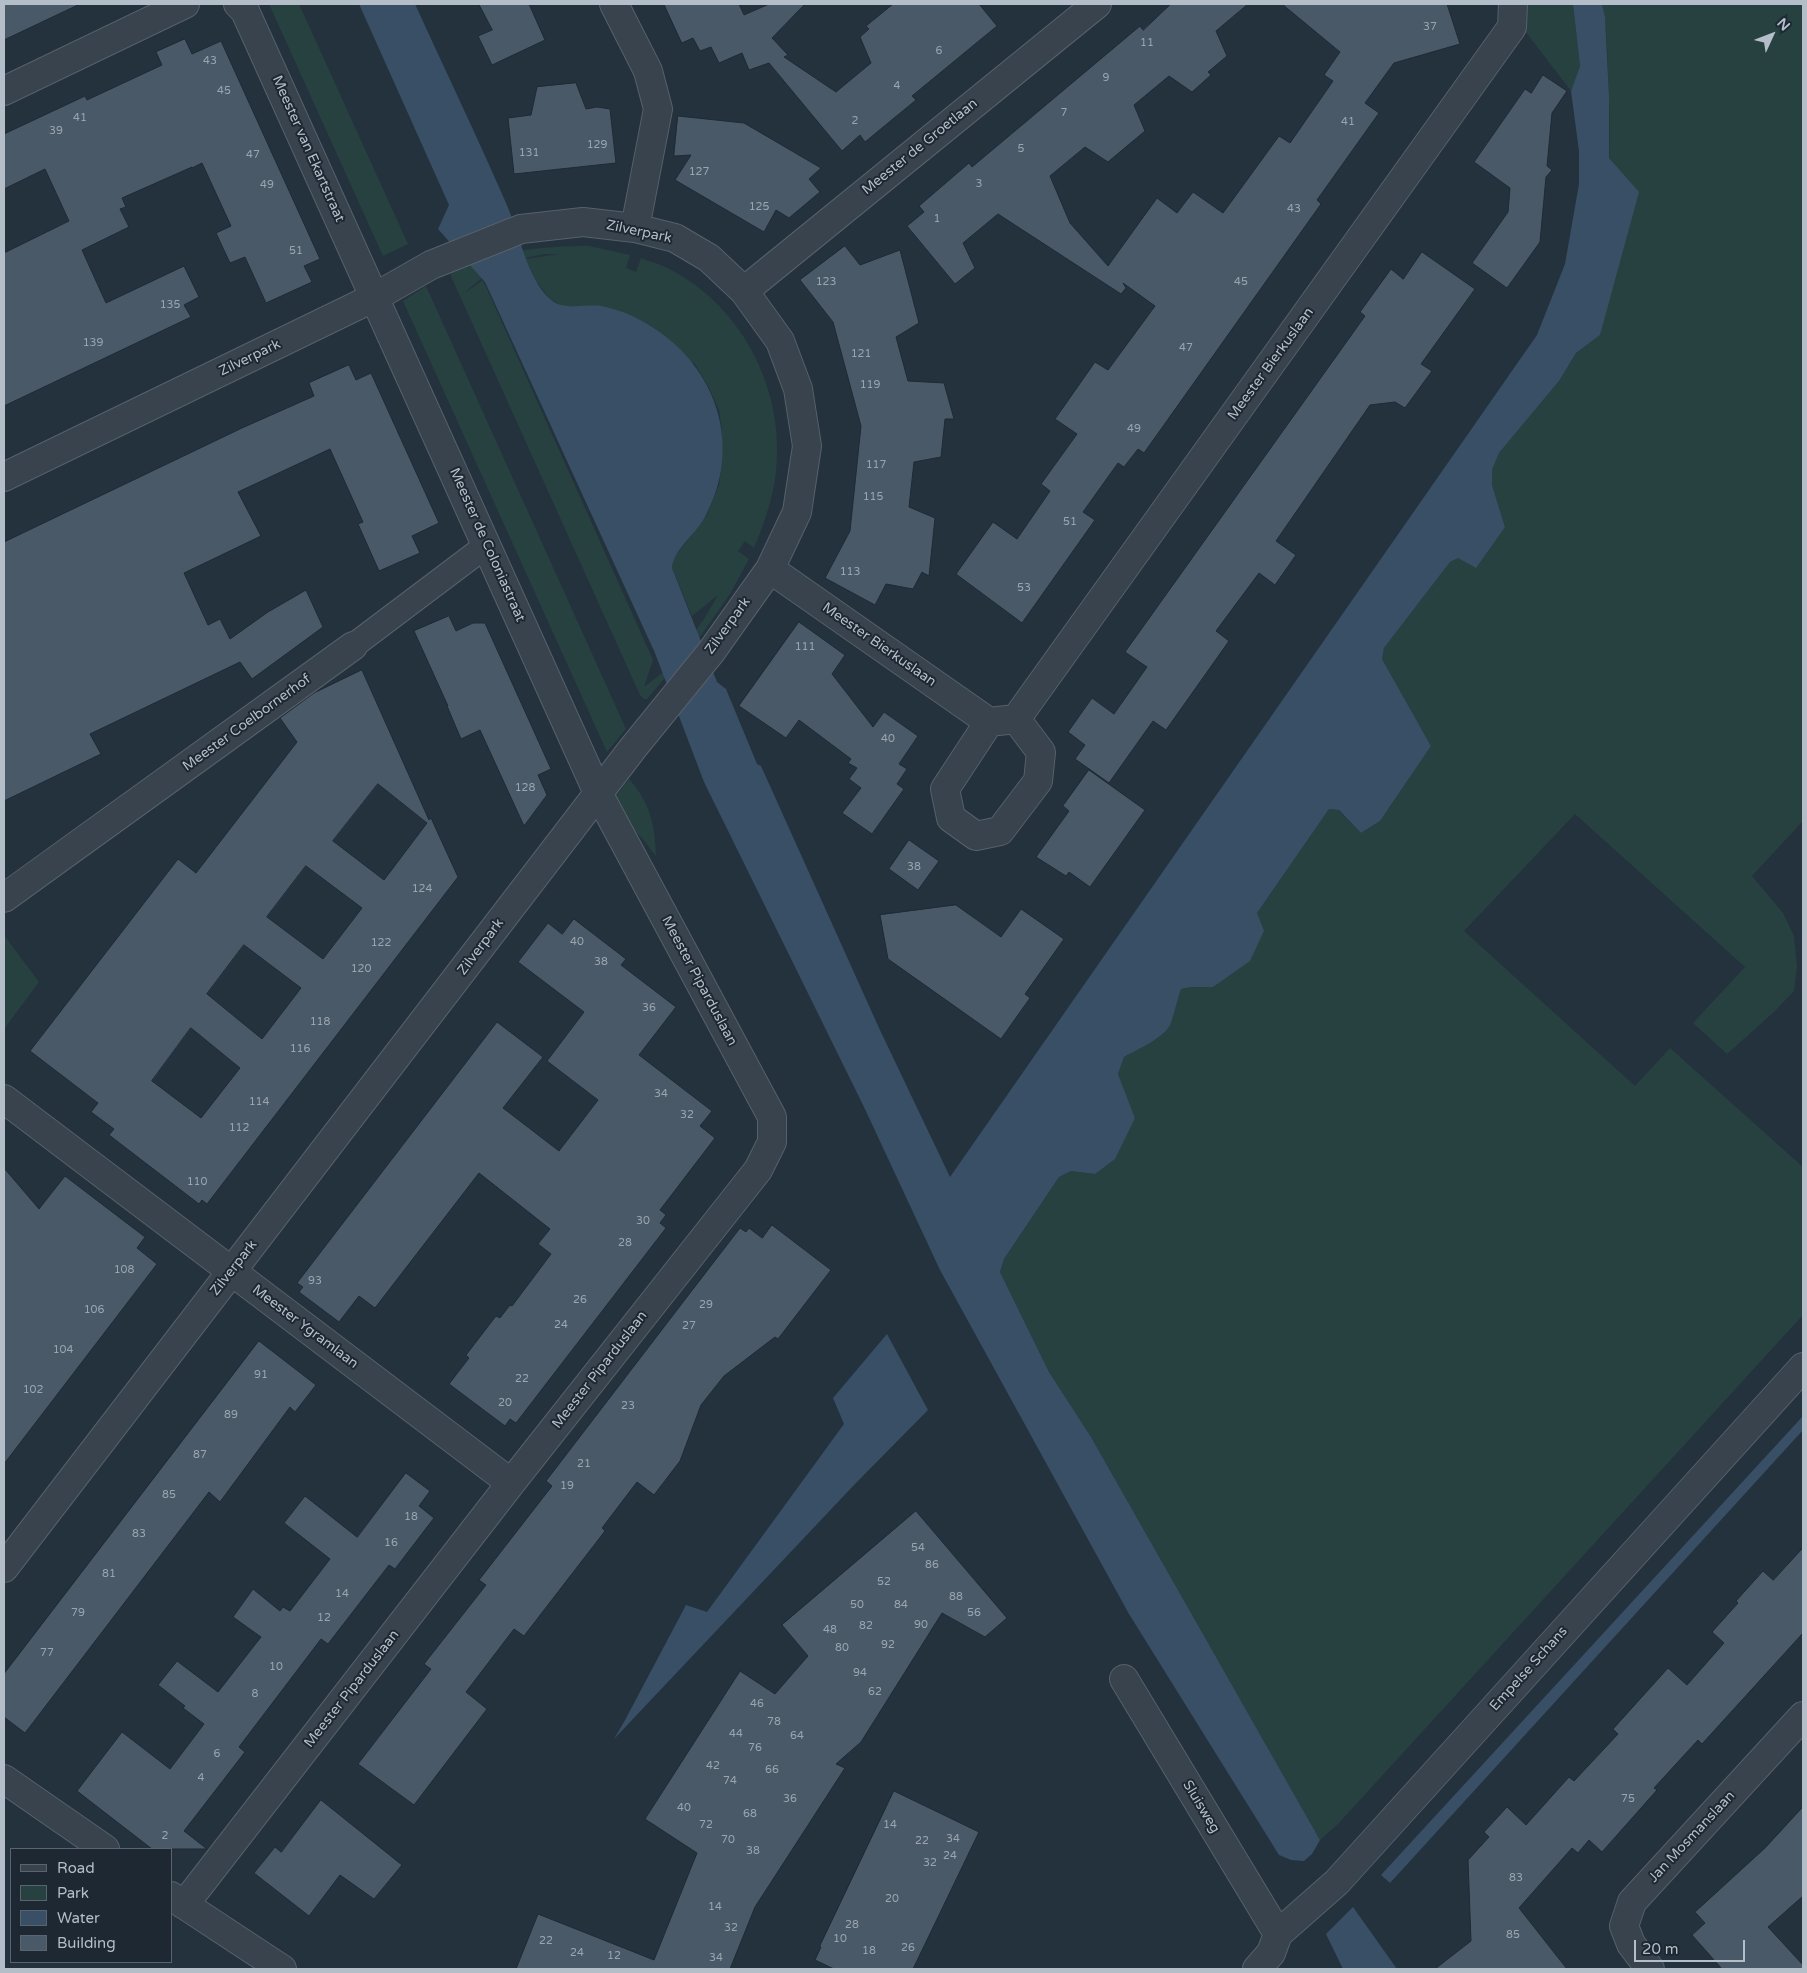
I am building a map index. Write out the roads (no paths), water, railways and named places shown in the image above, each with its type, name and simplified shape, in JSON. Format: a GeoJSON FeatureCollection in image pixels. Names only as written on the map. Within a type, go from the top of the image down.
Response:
{"type":"FeatureCollection","features":[{"type":"Feature","properties":{"kind":"street"},"geometry":{"type":"LineString","coordinates":[[4,91],[185,4]]}},
{"type":"Feature","properties":{"kind":"street","name":"Meester van Ekartstraat"},"geometry":{"type":"LineString","coordinates":[[238,4],[245,11],[375,297]]}},
{"type":"Feature","properties":{"kind":"street"},"geometry":{"type":"LineString","coordinates":[[614,4],[648,71],[658,109],[635,228]]}},
{"type":"Feature","properties":{"kind":"street","name":"Meester de Groetlaan"},"geometry":{"type":"LineString","coordinates":[[744,291],[1097,4]]}},
{"type":"Feature","properties":{"kind":"street","name":"Meester Bierkuslaan"},"geometry":{"type":"LineString","coordinates":[[1016,719],[1512,27],[1513,4]]}},
{"type":"Feature","properties":{"kind":"street","name":"Zilverpark"},"geometry":{"type":"LineString","coordinates":[[4,476],[375,297],[411,276],[445,260],[521,229],[583,222],[635,228],[675,238],[708,258],[744,291],[780,341],[798,389],[807,446],[797,512],[770,569],[711,652],[598,793],[4,1568]]}},
{"type":"Feature","properties":{"kind":"street","name":"Meester de Coloniastraat"},"geometry":{"type":"LineString","coordinates":[[375,297],[598,793]]}},
{"type":"Feature","properties":{"kind":"street","name":"Meester Coelbornerhof"},"geometry":{"type":"LineString","coordinates":[[4,898],[353,646],[487,545]]}},
{"type":"Feature","properties":{"kind":"street","name":"Meester Bierkuslaan"},"geometry":{"type":"LineString","coordinates":[[770,569],[989,722]]}},
{"type":"Feature","properties":{"kind":"street"},"geometry":{"type":"LineString","coordinates":[[1016,719],[1041,752],[1038,781],[1000,831],[976,836],[951,818],[945,789],[989,722],[1016,719]]}},
{"type":"Feature","properties":{"kind":"street","name":"Meester Piparduslaan"},"geometry":{"type":"LineString","coordinates":[[178,1900],[758,1170],[772,1142],[772,1117],[598,793]]}},
{"type":"Feature","properties":{"kind":"street","name":"Meester Ygramlaan"},"geometry":{"type":"LineString","coordinates":[[4,1099],[511,1483]]}},
{"type":"Feature","properties":{"kind":"street","name":"Empelse Schans"},"geometry":{"type":"LineString","coordinates":[[1256,1969],[1271,1953],[1278,1934],[1337,1882],[1803,1367]]}},
{"type":"Feature","properties":{"kind":"street","name":"Sluisweg"},"geometry":{"type":"LineString","coordinates":[[1124,1679],[1278,1934]]}},
{"type":"Feature","properties":{"kind":"street","name":"Jan Mosmanslaan"},"geometry":{"type":"LineString","coordinates":[[1650,1969],[1631,1944],[1624,1926],[1632,1902],[1803,1716]]}},
{"type":"Feature","properties":{"kind":"street"},"geometry":{"type":"LineString","coordinates":[[4,1778],[104,1848]]}},
{"type":"Feature","properties":{"kind":"street"},"geometry":{"type":"LineString","coordinates":[[178,1900],[282,1969]]}},
{"type":"Feature","properties":{"kind":"water"},"geometry":{"type":"Polygon","coordinates":[[[359,4],[415,4],[506,203],[524,254],[542,291],[555,303],[561,305],[601,306],[635,318],[665,336],[687,356],[703,379],[715,404],[722,431],[722,459],[717,487],[706,515],[681,547],[672,568],[717,682],[726,689],[757,764],[761,766],[879,1028],[950,1177],[1537,335],[1565,264],[1579,184],[1579,151],[1571,91],[1580,66],[1573,4],[1602,4],[1605,17],[1609,96],[1609,158],[1639,192],[1600,335],[1576,353],[1559,381],[1499,453],[1492,470],[1492,485],[1505,527],[1476,568],[1458,558],[1450,562],[1384,648],[1382,659],[1431,746],[1380,821],[1361,833],[1339,810],[1329,809],[1257,913],[1264,931],[1250,961],[1213,987],[1181,989],[1168,1028],[1150,1043],[1124,1057],[1118,1074],[1135,1118],[1115,1159],[1095,1174],[1071,1171],[1059,1177],[1004,1259],[1000,1272],[1049,1372],[1091,1437],[1320,1840],[1312,1854],[1304,1861],[1291,1860],[1279,1855],[1129,1614],[940,1270],[864,1107],[704,782],[655,653],[485,282],[438,229],[449,205],[359,4]]]}},
{"type":"Feature","properties":{"kind":"water"},"geometry":{"type":"Polygon","coordinates":[[[887,1334],[928,1410],[854,1485],[614,1739],[686,1605],[707,1612],[844,1424],[833,1398],[887,1334]]]}},
{"type":"Feature","properties":{"kind":"water"},"geometry":{"type":"Polygon","coordinates":[[[1803,1416],[1803,1430],[1390,1883],[1381,1875],[1803,1416]]]}},
{"type":"Feature","properties":{"kind":"water"},"geometry":{"type":"Polygon","coordinates":[[[1353,1907],[1397,1969],[1343,1969],[1326,1934],[1353,1907]]]}}]}
